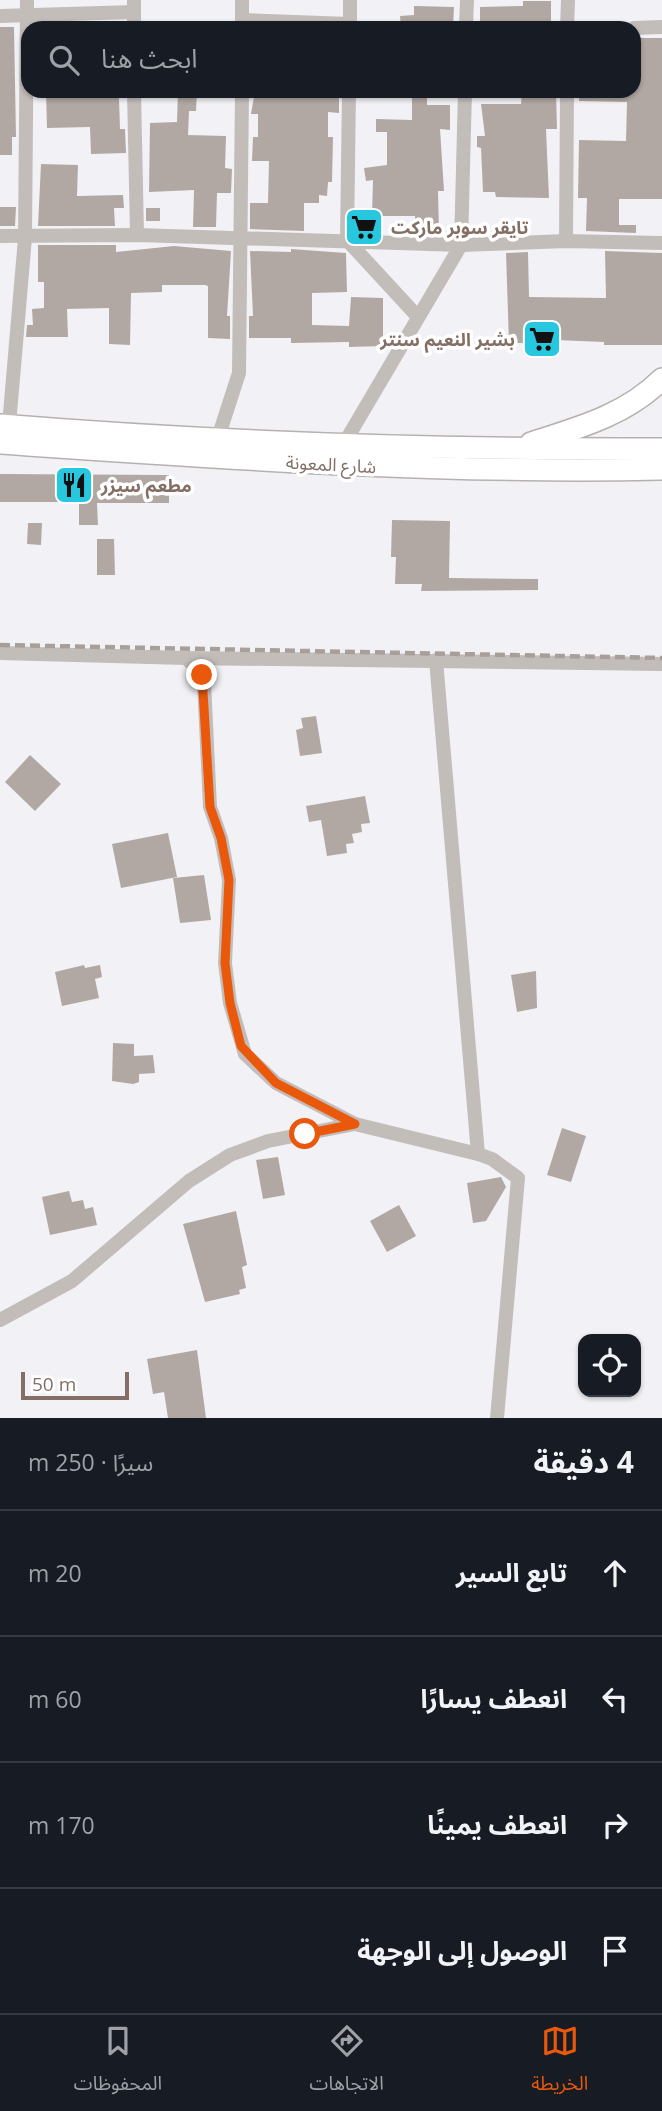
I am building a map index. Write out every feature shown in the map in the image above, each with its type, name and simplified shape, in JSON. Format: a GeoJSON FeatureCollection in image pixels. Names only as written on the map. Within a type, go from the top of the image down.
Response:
{"type":"FeatureCollection","features":[{"type":"Feature","properties":{"kind":"highway"},"geometry":{"type":"LineString","coordinates":[[512,450],[612,415],[648,393],[662,379]]}},
{"type":"Feature","properties":{"kind":"highway","name":"شارع المعونة"},"geometry":{"type":"LineString","coordinates":[[3,431],[342,447],[662,449]]}},
{"type":"Feature","properties":{"kind":"highway","name":"شارع المعونة"},"geometry":{"type":"LineString","coordinates":[[3,431],[381,466],[558,471],[662,469]]}},
{"type":"Feature","properties":{"kind":"street"},"geometry":{"type":"LineString","coordinates":[[27,0],[27,21]]}},
{"type":"Feature","properties":{"kind":"street"},"geometry":{"type":"LineString","coordinates":[[242,0],[242,21]]}},
{"type":"Feature","properties":{"kind":"street"},"geometry":{"type":"LineString","coordinates":[[350,0],[350,21]]}},
{"type":"Feature","properties":{"kind":"street"},"geometry":{"type":"LineString","coordinates":[[466,21],[467,0]]}},
{"type":"Feature","properties":{"kind":"street"},"geometry":{"type":"LineString","coordinates":[[567,21],[568,0]]}},
{"type":"Feature","properties":{"kind":"street"},"geometry":{"type":"LineString","coordinates":[[0,16],[134,6]]}},
{"type":"Feature","properties":{"kind":"street"},"geometry":{"type":"LineString","coordinates":[[641,28],[662,27]]}},
{"type":"Feature","properties":{"kind":"street"},"geometry":{"type":"LineString","coordinates":[[3,431],[25,238],[26,98]]}},
{"type":"Feature","properties":{"kind":"street"},"geometry":{"type":"LineString","coordinates":[[134,98],[137,235]]}},
{"type":"Feature","properties":{"kind":"street"},"geometry":{"type":"LineString","coordinates":[[218,441],[239,373],[242,98]]}},
{"type":"Feature","properties":{"kind":"street"},"geometry":{"type":"LineString","coordinates":[[349,98],[347,240],[418,317]]}},
{"type":"Feature","properties":{"kind":"street"},"geometry":{"type":"LineString","coordinates":[[342,447],[461,245],[465,98]]}},
{"type":"Feature","properties":{"kind":"street"},"geometry":{"type":"LineString","coordinates":[[566,241],[567,98]]}},
{"type":"Feature","properties":{"kind":"street"},"geometry":{"type":"LineString","coordinates":[[0,236],[25,238],[137,235],[461,245],[566,241],[662,243]]}},
{"type":"Feature","properties":{"kind":"street"},"geometry":{"type":"LineString","coordinates":[[0,653],[662,664]]}},
{"type":"Feature","properties":{"kind":"street"},"geometry":{"type":"LineString","coordinates":[[186,658],[198,669],[204,682],[210,807],[221,838],[229,880],[225,963],[230,1003],[241,1046],[276,1083],[355,1124],[478,1154],[492,1159],[518,1178],[497,1418]]}},
{"type":"Feature","properties":{"kind":"street"},"geometry":{"type":"LineString","coordinates":[[436,660],[478,1154]]}},
{"type":"Feature","properties":{"kind":"street"},"geometry":{"type":"LineString","coordinates":[[0,1320],[79,1277],[189,1181],[230,1155],[268,1142],[355,1124]]}},
{"type":"Feature","properties":{"kind":"building"},"geometry":{"type":"Polygon","coordinates":[[[523,1],[551,1],[551,21],[480,21],[480,7],[523,6],[523,1]]]}},
{"type":"Feature","properties":{"kind":"building"},"geometry":{"type":"Polygon","coordinates":[[[414,6],[454,7],[453,21],[400,21],[400,16],[414,15],[414,6]]]}},
{"type":"Feature","properties":{"kind":"building"},"geometry":{"type":"Polygon","coordinates":[[[0,27],[14,27],[16,137],[12,137],[12,155],[0,155],[0,27]]]}},
{"type":"Feature","properties":{"kind":"building"},"geometry":{"type":"Polygon","coordinates":[[[641,38],[662,38],[662,199],[619,199],[619,225],[636,225],[636,233],[586,231],[587,198],[578,198],[579,140],[626,141],[627,102],[579,101],[579,98],[641,98],[641,38]]]}},
{"type":"Feature","properties":{"kind":"building"},"geometry":{"type":"Polygon","coordinates":[[[46,98],[119,98],[120,129],[125,129],[126,153],[91,154],[90,127],[47,128],[46,98]]]}},
{"type":"Feature","properties":{"kind":"building"},"geometry":{"type":"Polygon","coordinates":[[[178,98],[197,98],[196,111],[189,111],[188,135],[226,136],[225,168],[232,169],[231,193],[217,193],[216,227],[193,227],[194,190],[149,192],[150,123],[177,122],[178,98]]]}},
{"type":"Feature","properties":{"kind":"building"},"geometry":{"type":"Polygon","coordinates":[[[254,98],[339,98],[339,113],[328,112],[328,137],[333,137],[332,182],[328,182],[327,196],[319,195],[319,203],[304,203],[304,231],[250,229],[250,203],[268,203],[269,161],[252,161],[253,137],[258,137],[258,114],[251,114],[254,98]]]}},
{"type":"Feature","properties":{"kind":"building"},"geometry":{"type":"Polygon","coordinates":[[[412,98],[427,98],[427,105],[450,105],[450,130],[440,129],[444,191],[438,191],[439,232],[416,233],[415,216],[372,216],[373,180],[366,181],[364,168],[387,165],[387,132],[376,132],[376,119],[412,120],[412,98]]]}},
{"type":"Feature","properties":{"kind":"building"},"geometry":{"type":"Polygon","coordinates":[[[521,98],[556,98],[557,129],[546,129],[549,198],[496,197],[495,192],[483,192],[481,148],[477,147],[477,136],[485,136],[481,104],[521,104],[521,98]]]}},
{"type":"Feature","properties":{"kind":"building"},"geometry":{"type":"Polygon","coordinates":[[[41,164],[78,165],[77,196],[123,195],[124,208],[114,208],[115,226],[38,226],[41,164]]]}},
{"type":"Feature","properties":{"kind":"building"},"geometry":{"type":"Polygon","coordinates":[[[0,207],[16,207],[15,226],[0,226],[0,207]]]}},
{"type":"Feature","properties":{"kind":"building"},"geometry":{"type":"Polygon","coordinates":[[[146,208],[160,208],[160,221],[146,221],[146,208]]]}},
{"type":"Feature","properties":{"kind":"building"},"geometry":{"type":"Polygon","coordinates":[[[38,245],[116,245],[116,252],[174,246],[231,251],[227,316],[230,316],[230,339],[208,338],[208,286],[205,285],[162,285],[162,292],[131,293],[130,345],[109,344],[109,308],[67,309],[68,337],[26,337],[27,325],[33,325],[32,309],[44,308],[44,282],[38,282],[38,245]]]}},
{"type":"Feature","properties":{"kind":"building"},"geometry":{"type":"Polygon","coordinates":[[[291,249],[346,253],[347,292],[312,293],[312,325],[349,326],[351,297],[383,298],[383,346],[349,347],[349,342],[291,343],[291,338],[249,338],[249,316],[253,316],[250,251],[291,252],[291,249]]]}},
{"type":"Feature","properties":{"kind":"building"},"geometry":{"type":"Polygon","coordinates":[[[605,251],[662,253],[662,345],[604,345],[604,342],[531,339],[531,343],[509,343],[506,253],[528,252],[529,297],[606,298],[605,251]]]}},
{"type":"Feature","properties":{"kind":"building"},"geometry":{"type":"Polygon","coordinates":[[[0,474],[169,475],[169,503],[97,503],[98,525],[79,525],[79,502],[0,502],[0,474]]]}},
{"type":"Feature","properties":{"kind":"building"},"geometry":{"type":"Polygon","coordinates":[[[392,520],[450,521],[449,578],[538,579],[538,590],[421,591],[422,584],[395,584],[396,557],[391,557],[392,520]]]}},
{"type":"Feature","properties":{"kind":"building"},"geometry":{"type":"Polygon","coordinates":[[[28,523],[42,523],[41,545],[27,544],[28,523]]]}},
{"type":"Feature","properties":{"kind":"building"},"geometry":{"type":"Polygon","coordinates":[[[97,539],[114,539],[115,575],[97,575],[97,539]]]}},
{"type":"Feature","properties":{"kind":"building"},"geometry":{"type":"Polygon","coordinates":[[[316,716],[322,753],[300,756],[296,730],[303,728],[301,718],[316,716]]]}},
{"type":"Feature","properties":{"kind":"building"},"geometry":{"type":"Polygon","coordinates":[[[30,755],[61,784],[35,811],[5,782],[30,755]]]}},
{"type":"Feature","properties":{"kind":"building"},"geometry":{"type":"Polygon","coordinates":[[[365,796],[370,823],[361,824],[362,832],[352,834],[354,843],[346,844],[347,853],[327,856],[321,820],[309,822],[306,806],[365,796]]]}},
{"type":"Feature","properties":{"kind":"building"},"geometry":{"type":"Polygon","coordinates":[[[168,833],[177,877],[121,888],[112,844],[168,833]]]}},
{"type":"Feature","properties":{"kind":"building"},"geometry":{"type":"Polygon","coordinates":[[[204,875],[211,920],[180,923],[173,878],[204,875]]]}},
{"type":"Feature","properties":{"kind":"building"},"geometry":{"type":"Polygon","coordinates":[[[84,965],[85,968],[100,965],[102,977],[95,979],[99,998],[62,1006],[55,972],[84,965]]]}},
{"type":"Feature","properties":{"kind":"building"},"geometry":{"type":"Polygon","coordinates":[[[536,971],[537,1008],[517,1012],[511,975],[536,971]]]}},
{"type":"Feature","properties":{"kind":"building"},"geometry":{"type":"Polygon","coordinates":[[[113,1043],[134,1044],[134,1056],[153,1055],[155,1073],[139,1074],[139,1082],[133,1084],[112,1081],[113,1043]]]}},
{"type":"Feature","properties":{"kind":"building"},"geometry":{"type":"Polygon","coordinates":[[[562,1128],[586,1136],[571,1182],[547,1175],[562,1128]]]}},
{"type":"Feature","properties":{"kind":"building"},"geometry":{"type":"Polygon","coordinates":[[[278,1157],[285,1195],[263,1199],[256,1160],[278,1157]]]}},
{"type":"Feature","properties":{"kind":"building"},"geometry":{"type":"Polygon","coordinates":[[[501,1177],[506,1187],[486,1221],[473,1223],[467,1183],[501,1177]]]}},
{"type":"Feature","properties":{"kind":"building"},"geometry":{"type":"Polygon","coordinates":[[[69,1191],[72,1202],[83,1200],[85,1209],[93,1207],[97,1225],[50,1235],[42,1197],[69,1191]]]}},
{"type":"Feature","properties":{"kind":"building"},"geometry":{"type":"Polygon","coordinates":[[[399,1205],[416,1236],[387,1252],[370,1221],[399,1205]]]}},
{"type":"Feature","properties":{"kind":"building"},"geometry":{"type":"Polygon","coordinates":[[[236,1211],[247,1265],[242,1267],[246,1288],[239,1290],[240,1294],[205,1302],[183,1224],[236,1211]]]}},
{"type":"Feature","properties":{"kind":"building"},"geometry":{"type":"Polygon","coordinates":[[[197,1350],[206,1418],[168,1418],[164,1392],[153,1394],[147,1359],[197,1350]]]}},
{"type":"Feature","properties":{"kind":"railway"},"geometry":{"type":"LineString","coordinates":[[0,645],[662,658]]}},
{"type":"Feature","properties":{"kind":"place","name":"تايقر سوبر ماركت"},"geometry":{"type":"Point","coordinates":[364,227]}},
{"type":"Feature","properties":{"kind":"place","name":"بشير النعيم سنتر"},"geometry":{"type":"Point","coordinates":[542,339]}},
{"type":"Feature","properties":{"kind":"place","name":"مطعم سيزر"},"geometry":{"type":"Point","coordinates":[74,485]}},
{"type":"Feature","properties":{"kind":"route"},"geometry":{"type":"LineString","coordinates":[[202,675],[210,807],[221,838],[229,880],[225,963],[230,1003],[241,1046],[245,1054],[276,1083],[355,1124],[305,1134]]}}]}
